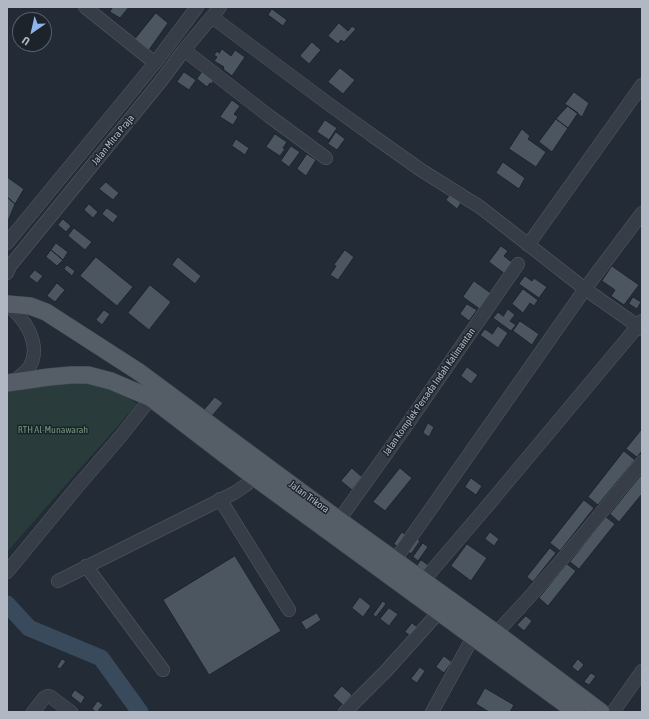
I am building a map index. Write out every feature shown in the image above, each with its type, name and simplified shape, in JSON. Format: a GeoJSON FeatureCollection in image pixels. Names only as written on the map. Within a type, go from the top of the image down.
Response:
{"type":"FeatureCollection","features":[{"type":"Feature","properties":{"kind":"main road","name":"Jalan Trikora"},"geometry":{"type":"LineString","coordinates":[[7,304],[30,306],[46,312],[138,372],[259,471],[473,637],[573,703],[601,712]]}},
{"type":"Feature","properties":{"kind":"main road","name":"Jalan Trikora"},"geometry":{"type":"LineString","coordinates":[[9,383],[48,377],[71,375],[88,376],[111,381],[151,398],[259,471],[339,520],[395,560],[496,633],[573,703]]}},
{"type":"Feature","properties":{"kind":"street"},"geometry":{"type":"LineString","coordinates":[[85,7],[155,63]]}},
{"type":"Feature","properties":{"kind":"street","name":"Jalan Mitra Praja"},"geometry":{"type":"LineString","coordinates":[[7,243],[155,63],[197,7]]}},
{"type":"Feature","properties":{"kind":"street"},"geometry":{"type":"LineString","coordinates":[[216,12],[330,105],[421,170],[480,207],[585,289],[641,325],[423,581]]}},
{"type":"Feature","properties":{"kind":"street","name":"Jalan Mitra Praja"},"geometry":{"type":"LineString","coordinates":[[7,273],[10,266],[216,12]]}},
{"type":"Feature","properties":{"kind":"street"},"geometry":{"type":"LineString","coordinates":[[184,50],[326,158]]}},
{"type":"Feature","properties":{"kind":"street"},"geometry":{"type":"LineString","coordinates":[[528,245],[642,85]]}},
{"type":"Feature","properties":{"kind":"street"},"geometry":{"type":"LineString","coordinates":[[395,560],[585,289],[642,213]]}},
{"type":"Feature","properties":{"kind":"street","name":"Jalan Komplek Persada Indah Kalimantan"},"geometry":{"type":"LineString","coordinates":[[339,520],[518,264]]}},
{"type":"Feature","properties":{"kind":"street"},"geometry":{"type":"LineString","coordinates":[[7,304],[21,318],[28,328],[34,349],[29,367],[9,383]]}},
{"type":"Feature","properties":{"kind":"street"},"geometry":{"type":"LineString","coordinates":[[7,572],[151,398]]}},
{"type":"Feature","properties":{"kind":"street"},"geometry":{"type":"LineString","coordinates":[[496,633],[524,604],[642,462]]}},
{"type":"Feature","properties":{"kind":"street"},"geometry":{"type":"LineString","coordinates":[[58,581],[234,493],[246,485],[259,471]]}},
{"type":"Feature","properties":{"kind":"street"},"geometry":{"type":"LineString","coordinates":[[220,499],[289,610]]}},
{"type":"Feature","properties":{"kind":"street"},"geometry":{"type":"LineString","coordinates":[[86,566],[164,670]]}},
{"type":"Feature","properties":{"kind":"street"},"geometry":{"type":"LineString","coordinates":[[345,712],[375,682],[439,612]]}},
{"type":"Feature","properties":{"kind":"street"},"geometry":{"type":"LineString","coordinates":[[432,712],[473,637]]}},
{"type":"Feature","properties":{"kind":"street"},"geometry":{"type":"LineString","coordinates":[[612,712],[642,671]]}},
{"type":"Feature","properties":{"kind":"street"},"geometry":{"type":"LineString","coordinates":[[33,712],[44,698],[48,696],[71,712]]}},
{"type":"Feature","properties":{"kind":"green space","name":"RTH Al-Munawarah"},"geometry":{"type":"Polygon","coordinates":[[[72,381],[99,384],[120,392],[137,404],[7,552],[7,387],[72,381]]]}},
{"type":"Feature","properties":{"kind":"building"},"geometry":{"type":"Polygon","coordinates":[[[113,7],[129,7],[120,18],[110,12],[113,7]]]}},
{"type":"Feature","properties":{"kind":"building"},"geometry":{"type":"Polygon","coordinates":[[[272,9],[287,20],[283,26],[268,15],[272,9]]]}},
{"type":"Feature","properties":{"kind":"building"},"geometry":{"type":"Polygon","coordinates":[[[156,13],[168,23],[149,50],[135,39],[156,13]]]}},
{"type":"Feature","properties":{"kind":"building"},"geometry":{"type":"Polygon","coordinates":[[[339,23],[348,31],[352,26],[356,29],[344,42],[341,40],[338,44],[328,36],[339,23]]]}},
{"type":"Feature","properties":{"kind":"building"},"geometry":{"type":"Polygon","coordinates":[[[312,42],[321,50],[309,64],[300,56],[312,42]]]}},
{"type":"Feature","properties":{"kind":"building"},"geometry":{"type":"Polygon","coordinates":[[[222,49],[231,56],[235,50],[245,57],[232,76],[223,69],[224,67],[214,61],[217,57],[214,55],[217,51],[219,53],[222,49]]]}},
{"type":"Feature","properties":{"kind":"building"},"geometry":{"type":"Polygon","coordinates":[[[340,68],[355,80],[343,94],[328,82],[340,68]]]}},
{"type":"Feature","properties":{"kind":"building"},"geometry":{"type":"Polygon","coordinates":[[[204,69],[214,79],[212,84],[210,83],[207,87],[197,79],[204,69]]]}},
{"type":"Feature","properties":{"kind":"building"},"geometry":{"type":"Polygon","coordinates":[[[184,72],[196,80],[189,90],[177,82],[184,72]]]}},
{"type":"Feature","properties":{"kind":"building"},"geometry":{"type":"Polygon","coordinates":[[[574,92],[589,103],[582,117],[565,104],[574,92]]]}},
{"type":"Feature","properties":{"kind":"building"},"geometry":{"type":"Polygon","coordinates":[[[232,100],[240,106],[234,114],[238,117],[233,125],[220,117],[232,100]]]}},
{"type":"Feature","properties":{"kind":"building"},"geometry":{"type":"Polygon","coordinates":[[[568,106],[578,113],[568,128],[556,119],[568,106]]]}},
{"type":"Feature","properties":{"kind":"building"},"geometry":{"type":"Polygon","coordinates":[[[556,119],[568,128],[552,152],[539,142],[556,119]]]}},
{"type":"Feature","properties":{"kind":"building"},"geometry":{"type":"Polygon","coordinates":[[[325,120],[337,128],[329,140],[317,132],[325,120]]]}},
{"type":"Feature","properties":{"kind":"building"},"geometry":{"type":"Polygon","coordinates":[[[522,129],[530,136],[528,139],[546,152],[536,167],[509,149],[522,129]]]}},
{"type":"Feature","properties":{"kind":"building"},"geometry":{"type":"Polygon","coordinates":[[[336,132],[345,139],[337,150],[328,144],[336,132]]]}},
{"type":"Feature","properties":{"kind":"building"},"geometry":{"type":"Polygon","coordinates":[[[275,134],[287,142],[283,148],[285,149],[280,156],[266,147],[275,134]]]}},
{"type":"Feature","properties":{"kind":"building"},"geometry":{"type":"Polygon","coordinates":[[[236,139],[249,148],[245,155],[232,146],[236,139]]]}},
{"type":"Feature","properties":{"kind":"building"},"geometry":{"type":"Polygon","coordinates":[[[291,146],[300,152],[289,167],[281,161],[291,146]]]}},
{"type":"Feature","properties":{"kind":"building"},"geometry":{"type":"Polygon","coordinates":[[[307,154],[316,160],[306,176],[297,169],[307,154]]]}},
{"type":"Feature","properties":{"kind":"building"},"geometry":{"type":"Polygon","coordinates":[[[503,162],[525,178],[519,189],[496,173],[503,162]]]}},
{"type":"Feature","properties":{"kind":"building"},"geometry":{"type":"Polygon","coordinates":[[[7,177],[24,189],[15,204],[7,197],[7,177]]]}},
{"type":"Feature","properties":{"kind":"building"},"geometry":{"type":"Polygon","coordinates":[[[106,182],[119,193],[113,200],[99,189],[106,182]]]}},
{"type":"Feature","properties":{"kind":"building"},"geometry":{"type":"Polygon","coordinates":[[[450,195],[461,203],[457,209],[446,200],[450,195]]]}},
{"type":"Feature","properties":{"kind":"building"},"geometry":{"type":"Polygon","coordinates":[[[7,197],[15,204],[8,221],[7,221],[7,197]]]}},
{"type":"Feature","properties":{"kind":"building"},"geometry":{"type":"Polygon","coordinates":[[[89,204],[98,212],[93,218],[84,210],[89,204]]]}},
{"type":"Feature","properties":{"kind":"building"},"geometry":{"type":"Polygon","coordinates":[[[107,208],[118,216],[113,223],[102,214],[107,208]]]}},
{"type":"Feature","properties":{"kind":"building"},"geometry":{"type":"Polygon","coordinates":[[[63,219],[71,226],[66,232],[58,225],[63,219]]]}},
{"type":"Feature","properties":{"kind":"building"},"geometry":{"type":"Polygon","coordinates":[[[74,228],[92,242],[85,250],[68,236],[74,228]]]}},
{"type":"Feature","properties":{"kind":"building"},"geometry":{"type":"Polygon","coordinates":[[[56,243],[68,252],[63,260],[51,250],[56,243]]]}},
{"type":"Feature","properties":{"kind":"building"},"geometry":{"type":"Polygon","coordinates":[[[501,246],[508,251],[504,256],[513,263],[505,274],[489,262],[501,246]]]}},
{"type":"Feature","properties":{"kind":"building"},"geometry":{"type":"Polygon","coordinates":[[[51,250],[63,260],[57,266],[46,257],[51,250]]]}},
{"type":"Feature","properties":{"kind":"building"},"geometry":{"type":"Polygon","coordinates":[[[345,250],[354,257],[338,280],[330,275],[336,266],[334,265],[345,250]]]}},
{"type":"Feature","properties":{"kind":"building"},"geometry":{"type":"Polygon","coordinates":[[[96,257],[133,287],[117,306],[80,276],[96,257]]]}},
{"type":"Feature","properties":{"kind":"building"},"geometry":{"type":"Polygon","coordinates":[[[178,257],[201,276],[195,284],[172,265],[178,257]]]}},
{"type":"Feature","properties":{"kind":"building"},"geometry":{"type":"Polygon","coordinates":[[[67,265],[75,271],[72,276],[64,269],[67,265]]]}},
{"type":"Feature","properties":{"kind":"building"},"geometry":{"type":"Polygon","coordinates":[[[612,266],[639,285],[624,305],[611,296],[615,290],[602,281],[612,266]]]}},
{"type":"Feature","properties":{"kind":"building"},"geometry":{"type":"Polygon","coordinates":[[[35,270],[43,276],[37,283],[29,277],[35,270]]]}},
{"type":"Feature","properties":{"kind":"building"},"geometry":{"type":"Polygon","coordinates":[[[525,276],[532,281],[534,278],[547,287],[539,298],[519,284],[525,276]]]}},
{"type":"Feature","properties":{"kind":"building"},"geometry":{"type":"Polygon","coordinates":[[[474,281],[492,294],[481,310],[463,297],[474,281]]]}},
{"type":"Feature","properties":{"kind":"building"},"geometry":{"type":"Polygon","coordinates":[[[57,283],[65,290],[55,302],[47,296],[57,283]]]}},
{"type":"Feature","properties":{"kind":"building"},"geometry":{"type":"Polygon","coordinates":[[[150,285],[171,302],[149,330],[128,313],[150,285]]]}},
{"type":"Feature","properties":{"kind":"building"},"geometry":{"type":"Polygon","coordinates":[[[523,289],[538,300],[534,306],[530,303],[523,313],[512,304],[523,289]]]}},
{"type":"Feature","properties":{"kind":"building"},"geometry":{"type":"Polygon","coordinates":[[[633,297],[641,302],[637,309],[629,304],[633,297]]]}},
{"type":"Feature","properties":{"kind":"building"},"geometry":{"type":"Polygon","coordinates":[[[467,304],[477,310],[469,321],[460,314],[467,304]]]}},
{"type":"Feature","properties":{"kind":"building"},"geometry":{"type":"Polygon","coordinates":[[[508,309],[515,315],[510,321],[516,325],[511,331],[493,318],[498,312],[503,316],[508,309]]]}},
{"type":"Feature","properties":{"kind":"building"},"geometry":{"type":"Polygon","coordinates":[[[104,310],[110,314],[102,325],[96,320],[104,310]]]}},
{"type":"Feature","properties":{"kind":"building"},"geometry":{"type":"Polygon","coordinates":[[[520,321],[539,334],[532,345],[513,331],[520,321]]]}},
{"type":"Feature","properties":{"kind":"building"},"geometry":{"type":"Polygon","coordinates":[[[498,326],[508,333],[498,348],[480,335],[485,329],[492,334],[498,326]]]}},
{"type":"Feature","properties":{"kind":"building"},"geometry":{"type":"Polygon","coordinates":[[[467,367],[478,375],[471,384],[461,376],[467,367]]]}},
{"type":"Feature","properties":{"kind":"building"},"geometry":{"type":"Polygon","coordinates":[[[215,397],[223,403],[212,416],[204,410],[215,397]]]}},
{"type":"Feature","properties":{"kind":"building"},"geometry":{"type":"Polygon","coordinates":[[[428,423],[434,427],[429,437],[423,433],[428,423]]]}},
{"type":"Feature","properties":{"kind":"building"},"geometry":{"type":"Polygon","coordinates":[[[642,429],[642,451],[637,457],[626,449],[642,429]]]}},
{"type":"Feature","properties":{"kind":"building"},"geometry":{"type":"Polygon","coordinates":[[[624,451],[635,460],[598,505],[588,497],[624,451]]]}},
{"type":"Feature","properties":{"kind":"building"},"geometry":{"type":"Polygon","coordinates":[[[352,468],[362,477],[352,490],[341,481],[352,468]]]}},
{"type":"Feature","properties":{"kind":"building"},"geometry":{"type":"Polygon","coordinates":[[[400,468],[412,478],[385,511],[373,502],[400,468]]]}},
{"type":"Feature","properties":{"kind":"building"},"geometry":{"type":"Polygon","coordinates":[[[642,474],[642,494],[619,522],[610,514],[642,474]]]}},
{"type":"Feature","properties":{"kind":"building"},"geometry":{"type":"Polygon","coordinates":[[[471,478],[482,486],[476,495],[465,487],[471,478]]]}},
{"type":"Feature","properties":{"kind":"building"},"geometry":{"type":"Polygon","coordinates":[[[584,500],[594,508],[560,551],[550,543],[584,500]]]}},
{"type":"Feature","properties":{"kind":"building"},"geometry":{"type":"Polygon","coordinates":[[[606,517],[615,524],[579,569],[570,562],[606,517]]]}},
{"type":"Feature","properties":{"kind":"building"},"geometry":{"type":"Polygon","coordinates":[[[402,532],[409,538],[401,549],[394,544],[402,532]]]}},
{"type":"Feature","properties":{"kind":"building"},"geometry":{"type":"Polygon","coordinates":[[[490,532],[499,539],[494,546],[485,539],[490,532]]]}},
{"type":"Feature","properties":{"kind":"building"},"geometry":{"type":"Polygon","coordinates":[[[415,537],[420,541],[411,554],[406,550],[415,537]]]}},
{"type":"Feature","properties":{"kind":"building"},"geometry":{"type":"Polygon","coordinates":[[[423,543],[428,547],[418,561],[413,557],[423,543]]]}},
{"type":"Feature","properties":{"kind":"building"},"geometry":{"type":"Polygon","coordinates":[[[467,544],[487,558],[471,581],[451,566],[467,544]]]}},
{"type":"Feature","properties":{"kind":"building"},"geometry":{"type":"Polygon","coordinates":[[[550,548],[556,553],[533,582],[527,577],[550,548]]]}},
{"type":"Feature","properties":{"kind":"building"},"geometry":{"type":"Polygon","coordinates":[[[235,556],[281,631],[209,675],[163,600],[235,556]]]}},
{"type":"Feature","properties":{"kind":"building"},"geometry":{"type":"Polygon","coordinates":[[[421,560],[430,566],[425,573],[416,567],[421,560]]]}},
{"type":"Feature","properties":{"kind":"building"},"geometry":{"type":"Polygon","coordinates":[[[567,564],[576,571],[548,606],[539,598],[567,564]]]}},
{"type":"Feature","properties":{"kind":"building"},"geometry":{"type":"Polygon","coordinates":[[[360,597],[371,606],[363,617],[352,608],[360,597]]]}},
{"type":"Feature","properties":{"kind":"building"},"geometry":{"type":"Polygon","coordinates":[[[383,601],[386,604],[376,617],[373,615],[383,601]]]}},
{"type":"Feature","properties":{"kind":"building"},"geometry":{"type":"Polygon","coordinates":[[[389,608],[398,614],[389,626],[380,619],[389,608]]]}},
{"type":"Feature","properties":{"kind":"building"},"geometry":{"type":"Polygon","coordinates":[[[317,613],[321,620],[306,630],[301,622],[317,613]]]}},
{"type":"Feature","properties":{"kind":"building"},"geometry":{"type":"Polygon","coordinates":[[[526,616],[532,621],[524,631],[517,625],[526,616]]]}},
{"type":"Feature","properties":{"kind":"building"},"geometry":{"type":"Polygon","coordinates":[[[412,623],[420,629],[413,638],[405,632],[412,623]]]}},
{"type":"Feature","properties":{"kind":"building"},"geometry":{"type":"Polygon","coordinates":[[[444,656],[452,662],[444,673],[436,667],[444,656]]]}},
{"type":"Feature","properties":{"kind":"building"},"geometry":{"type":"Polygon","coordinates":[[[62,659],[66,661],[60,669],[57,667],[62,659]]]}},
{"type":"Feature","properties":{"kind":"building"},"geometry":{"type":"Polygon","coordinates":[[[578,659],[584,665],[578,672],[572,667],[578,659]]]}},
{"type":"Feature","properties":{"kind":"building"},"geometry":{"type":"Polygon","coordinates":[[[420,667],[425,671],[417,683],[411,679],[420,667]]]}},
{"type":"Feature","properties":{"kind":"building"},"geometry":{"type":"Polygon","coordinates":[[[591,673],[596,676],[589,685],[584,682],[591,673]]]}},
{"type":"Feature","properties":{"kind":"building"},"geometry":{"type":"Polygon","coordinates":[[[342,686],[352,695],[343,705],[333,696],[342,686]]]}},
{"type":"Feature","properties":{"kind":"building"},"geometry":{"type":"Polygon","coordinates":[[[485,688],[514,705],[510,712],[489,712],[476,704],[485,688]]]}},
{"type":"Feature","properties":{"kind":"building"},"geometry":{"type":"Polygon","coordinates":[[[75,690],[85,697],[81,704],[71,696],[75,690]]]}},
{"type":"Feature","properties":{"kind":"building"},"geometry":{"type":"Polygon","coordinates":[[[98,701],[103,705],[96,712],[92,709],[98,701]]]}},
{"type":"Feature","properties":{"kind":"waterway"},"geometry":{"type":"LineString","coordinates":[[7,604],[29,628],[101,658],[140,712]]}}]}
